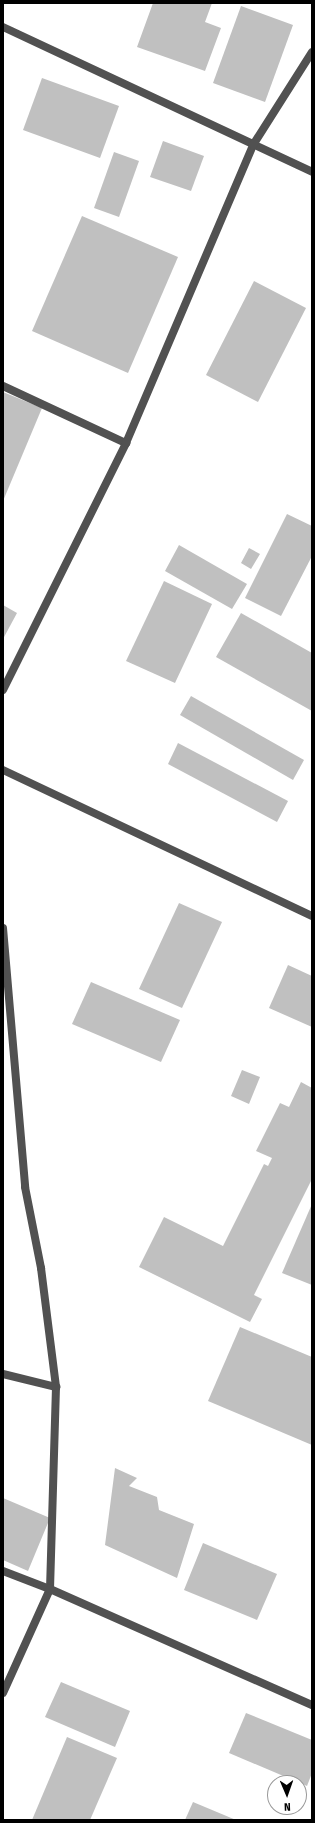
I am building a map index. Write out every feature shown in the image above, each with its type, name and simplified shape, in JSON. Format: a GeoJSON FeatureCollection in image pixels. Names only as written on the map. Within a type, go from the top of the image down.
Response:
{"type":"FeatureCollection","features":[{"type":"Feature","properties":{"kind":"street"},"geometry":{"type":"LineString","coordinates":[[3,27],[312,172]]}},
{"type":"Feature","properties":{"kind":"street"},"geometry":{"type":"LineString","coordinates":[[3,690],[126,443],[253,145],[312,52]]}},
{"type":"Feature","properties":{"kind":"street"},"geometry":{"type":"LineString","coordinates":[[3,386],[126,443]]}},
{"type":"Feature","properties":{"kind":"street"},"geometry":{"type":"LineString","coordinates":[[3,770],[312,916]]}},
{"type":"Feature","properties":{"kind":"street"},"geometry":{"type":"LineString","coordinates":[[3,928],[25,1187],[41,1268],[56,1387],[50,1589],[3,1693]]}},
{"type":"Feature","properties":{"kind":"street"},"geometry":{"type":"LineString","coordinates":[[3,1374],[56,1387]]}},
{"type":"Feature","properties":{"kind":"street"},"geometry":{"type":"LineString","coordinates":[[3,1571],[50,1589],[312,1705]]}},
{"type":"Feature","properties":{"kind":"building"},"geometry":{"type":"Polygon","coordinates":[[[153,3],[212,3],[205,22],[221,28],[205,71],[137,47],[153,3]]]}},
{"type":"Feature","properties":{"kind":"building"},"geometry":{"type":"Polygon","coordinates":[[[241,6],[293,25],[265,102],[213,83],[241,6]]]}},
{"type":"Feature","properties":{"kind":"building"},"geometry":{"type":"Polygon","coordinates":[[[42,78],[119,106],[100,158],[23,130],[42,78]]]}},
{"type":"Feature","properties":{"kind":"building"},"geometry":{"type":"Polygon","coordinates":[[[163,141],[204,156],[191,191],[150,177],[163,141]]]}},
{"type":"Feature","properties":{"kind":"building"},"geometry":{"type":"Polygon","coordinates":[[[114,152],[139,161],[119,217],[94,208],[114,152]]]}},
{"type":"Feature","properties":{"kind":"building"},"geometry":{"type":"Polygon","coordinates":[[[82,216],[178,257],[128,373],[32,331],[82,216]]]}},
{"type":"Feature","properties":{"kind":"building"},"geometry":{"type":"Polygon","coordinates":[[[254,281],[306,308],[258,402],[206,375],[254,281]]]}},
{"type":"Feature","properties":{"kind":"building"},"geometry":{"type":"Polygon","coordinates":[[[3,392],[42,408],[3,501],[3,392]]]}},
{"type":"Feature","properties":{"kind":"building"},"geometry":{"type":"Polygon","coordinates":[[[287,514],[312,526],[312,556],[281,616],[245,598],[287,514]]]}},
{"type":"Feature","properties":{"kind":"building"},"geometry":{"type":"Polygon","coordinates":[[[179,545],[247,584],[232,609],[165,571],[179,545]]]}},
{"type":"Feature","properties":{"kind":"building"},"geometry":{"type":"Polygon","coordinates":[[[249,548],[260,554],[251,569],[241,563],[249,548]]]}},
{"type":"Feature","properties":{"kind":"building"},"geometry":{"type":"Polygon","coordinates":[[[164,581],[212,604],[175,683],[126,661],[164,581]]]}},
{"type":"Feature","properties":{"kind":"building"},"geometry":{"type":"Polygon","coordinates":[[[3,605],[17,613],[3,639],[3,605]]]}},
{"type":"Feature","properties":{"kind":"building"},"geometry":{"type":"Polygon","coordinates":[[[241,613],[312,653],[312,711],[216,657],[241,613]]]}},
{"type":"Feature","properties":{"kind":"building"},"geometry":{"type":"Polygon","coordinates":[[[191,696],[304,760],[293,780],[180,715],[191,696]]]}},
{"type":"Feature","properties":{"kind":"building"},"geometry":{"type":"Polygon","coordinates":[[[178,743],[288,801],[277,822],[168,764],[178,743]]]}},
{"type":"Feature","properties":{"kind":"building"},"geometry":{"type":"Polygon","coordinates":[[[179,903],[222,922],[182,1008],[139,989],[179,903]]]}},
{"type":"Feature","properties":{"kind":"building"},"geometry":{"type":"Polygon","coordinates":[[[288,965],[312,976],[312,1027],[269,1008],[288,965]]]}},
{"type":"Feature","properties":{"kind":"building"},"geometry":{"type":"Polygon","coordinates":[[[91,982],[180,1020],[161,1062],[72,1024],[91,982]]]}},
{"type":"Feature","properties":{"kind":"building"},"geometry":{"type":"Polygon","coordinates":[[[242,1070],[260,1077],[249,1104],[231,1096],[242,1070]]]}},
{"type":"Feature","properties":{"kind":"building"},"geometry":{"type":"Polygon","coordinates":[[[301,1082],[312,1088],[312,1179],[254,1295],[262,1299],[250,1322],[139,1267],[164,1217],[223,1246],[264,1164],[268,1166],[272,1158],[256,1151],[280,1103],[289,1107],[301,1082]]]}},
{"type":"Feature","properties":{"kind":"building"},"geometry":{"type":"Polygon","coordinates":[[[312,1204],[312,1285],[282,1273],[312,1204]]]}},
{"type":"Feature","properties":{"kind":"building"},"geometry":{"type":"Polygon","coordinates":[[[240,1327],[312,1357],[312,1445],[208,1401],[240,1327]]]}},
{"type":"Feature","properties":{"kind":"building"},"geometry":{"type":"Polygon","coordinates":[[[115,1468],[137,1478],[129,1486],[157,1497],[159,1510],[194,1524],[177,1578],[105,1545],[115,1468]]]}},
{"type":"Feature","properties":{"kind":"building"},"geometry":{"type":"Polygon","coordinates":[[[3,1498],[50,1518],[28,1571],[3,1560],[3,1498]]]}},
{"type":"Feature","properties":{"kind":"building"},"geometry":{"type":"Polygon","coordinates":[[[203,1543],[277,1574],[257,1620],[184,1590],[203,1543]]]}},
{"type":"Feature","properties":{"kind":"building"},"geometry":{"type":"Polygon","coordinates":[[[61,1682],[130,1711],[115,1747],[45,1717],[61,1682]]]}},
{"type":"Feature","properties":{"kind":"building"},"geometry":{"type":"Polygon","coordinates":[[[246,1713],[312,1740],[312,1773],[307,1786],[307,1775],[281,1775],[229,1753],[246,1713]]]}},
{"type":"Feature","properties":{"kind":"building"},"geometry":{"type":"Polygon","coordinates":[[[67,1737],[117,1758],[90,1820],[32,1820],[67,1737]]]}},
{"type":"Feature","properties":{"kind":"building"},"geometry":{"type":"Polygon","coordinates":[[[193,1802],[236,1820],[185,1820],[193,1802]]]}}]}
